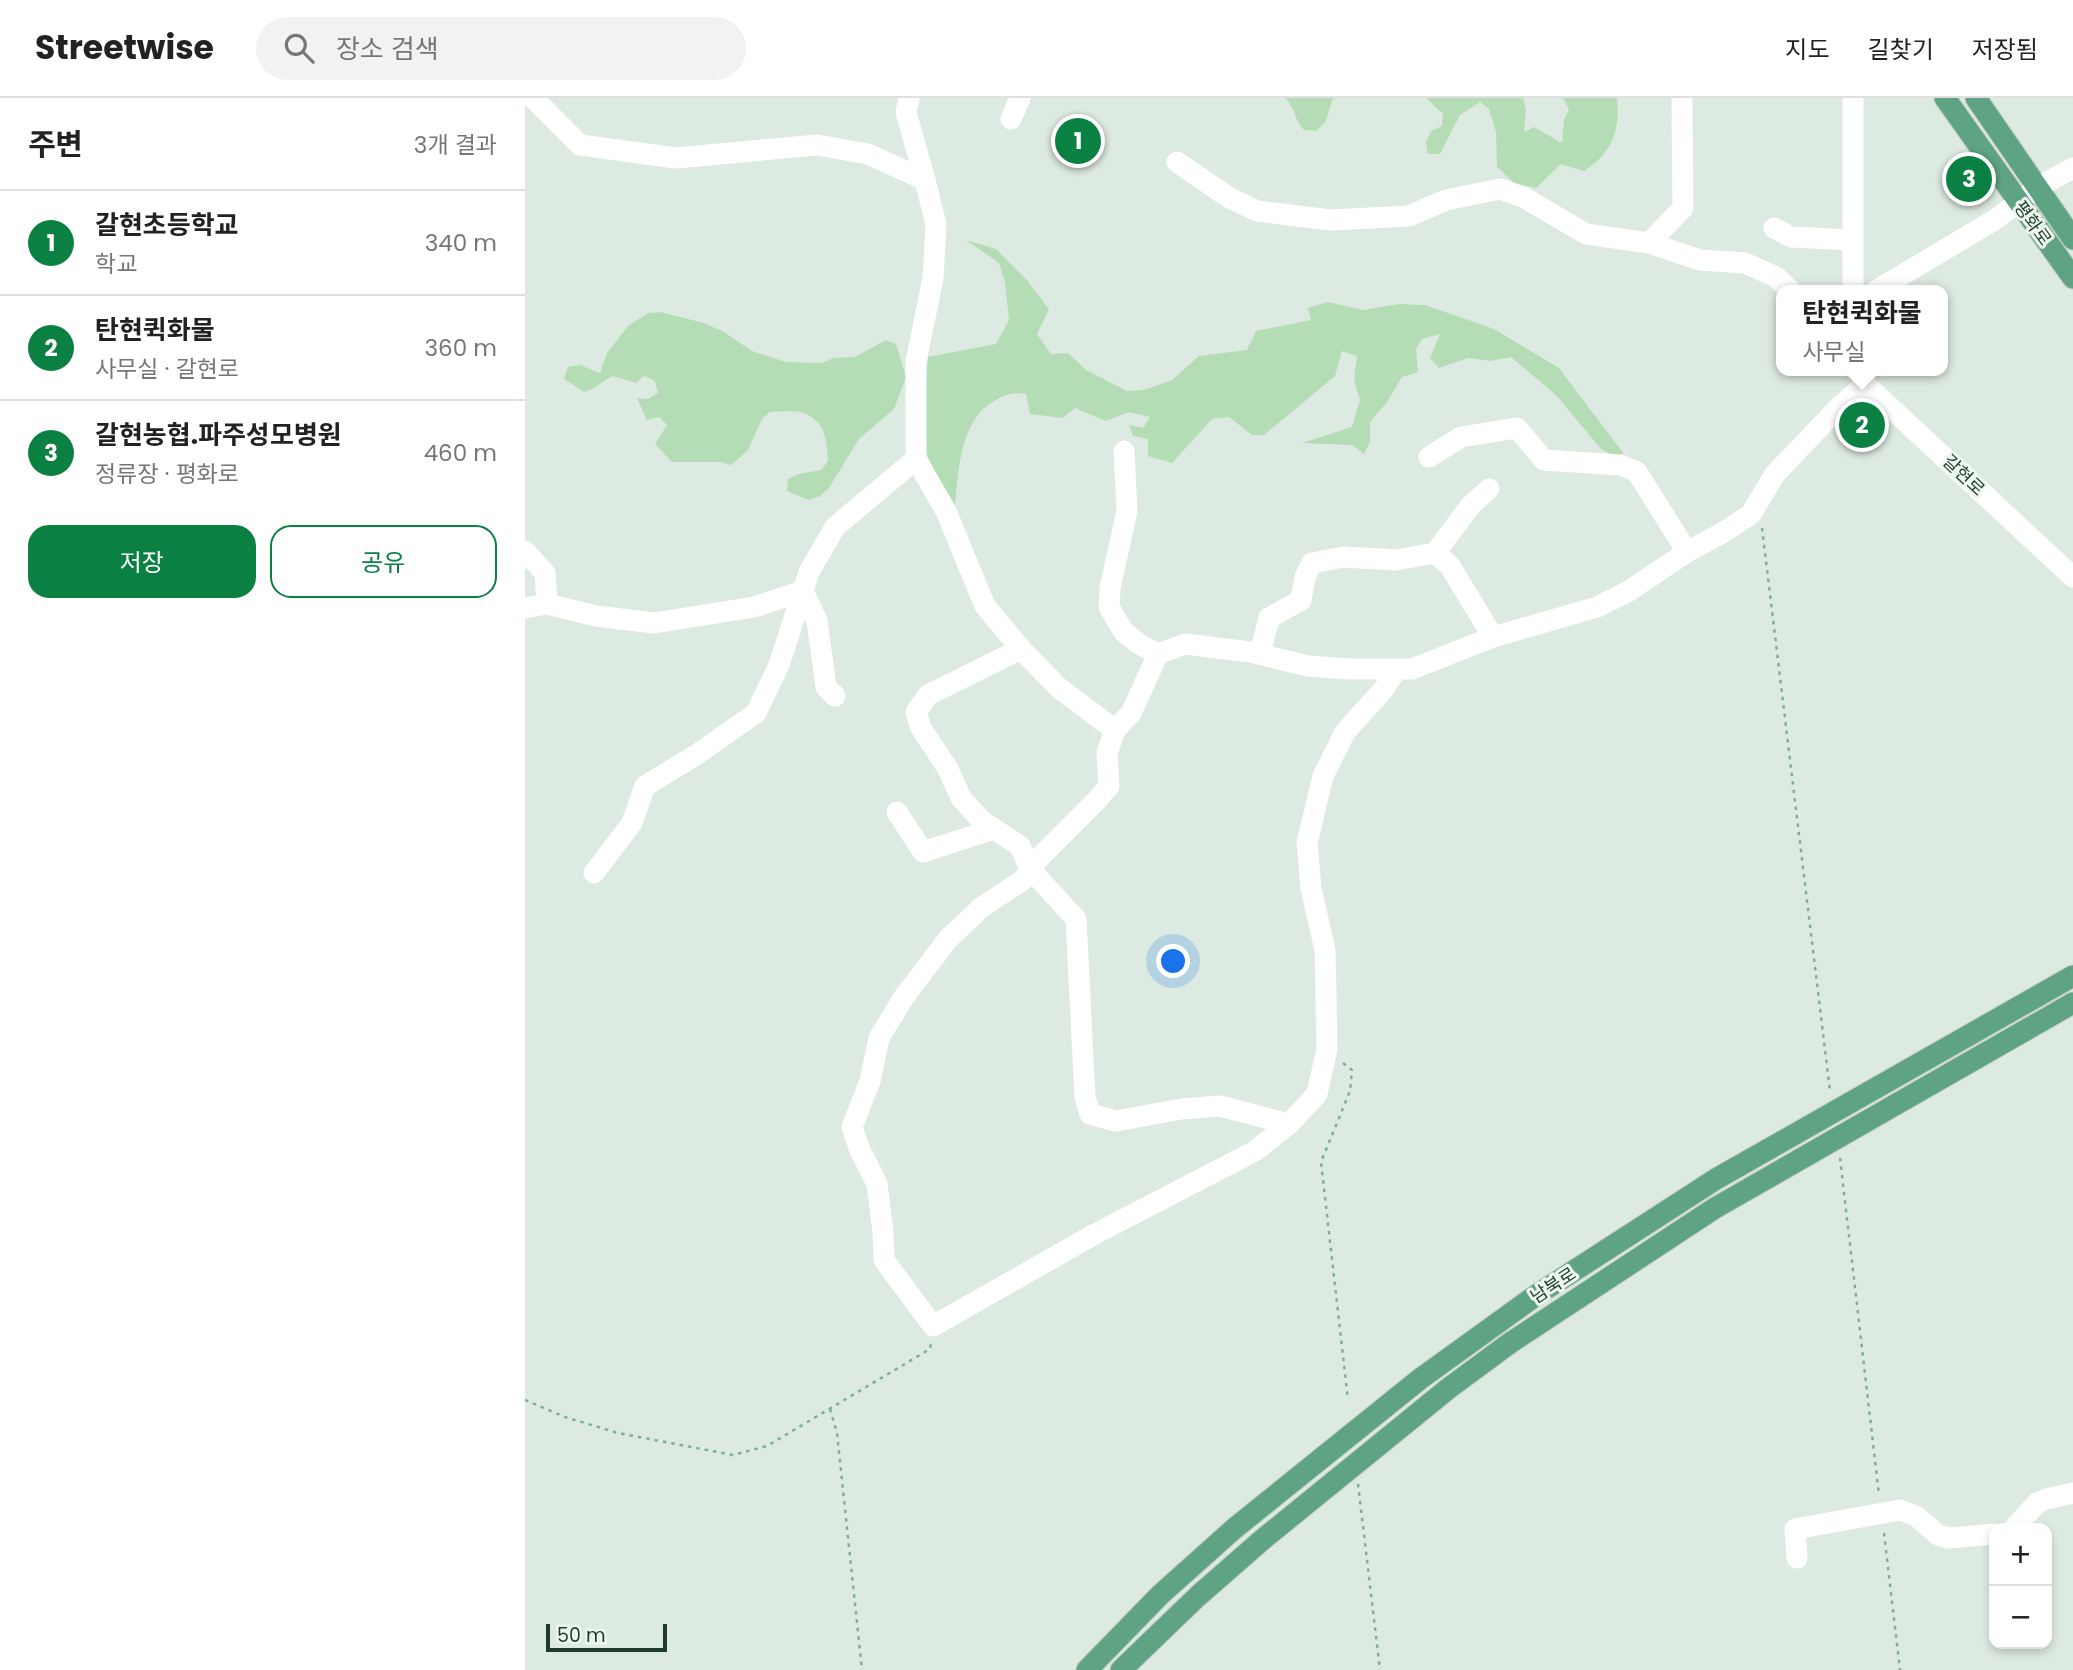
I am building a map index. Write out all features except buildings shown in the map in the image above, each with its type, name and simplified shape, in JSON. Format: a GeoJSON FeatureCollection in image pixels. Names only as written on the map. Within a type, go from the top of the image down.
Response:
{"type":"FeatureCollection","features":[{"type":"Feature","properties":{"kind":"main road","name":"평화로"},"geometry":{"type":"LineString","coordinates":[[1945,98],[2073,278]]}},
{"type":"Feature","properties":{"kind":"main road","name":"평화로"},"geometry":{"type":"LineString","coordinates":[[1976,98],[2073,239]]}},
{"type":"Feature","properties":{"kind":"main road","name":"남북로"},"geometry":{"type":"LineString","coordinates":[[1087,1670],[1160,1595],[1235,1528],[1420,1379],[1535,1296],[1716,1178],[2073,976]]}},
{"type":"Feature","properties":{"kind":"main road","name":"남북로"},"geometry":{"type":"LineString","coordinates":[[1121,1670],[1262,1540],[1449,1388],[1510,1343],[1715,1208],[2073,1003]]}},
{"type":"Feature","properties":{"kind":"street"},"geometry":{"type":"LineString","coordinates":[[533,98],[580,145],[676,158],[817,145],[867,154],[925,180]]}},
{"type":"Feature","properties":{"kind":"street"},"geometry":{"type":"LineString","coordinates":[[909,98],[906,112],[936,225],[933,278],[916,362],[916,459],[946,511],[985,606],[1059,688],[1115,730]]}},
{"type":"Feature","properties":{"kind":"street"},"geometry":{"type":"LineString","coordinates":[[1011,119],[1020,98]]}},
{"type":"Feature","properties":{"kind":"street"},"geometry":{"type":"LineString","coordinates":[[1649,243],[1683,208],[1682,98]]}},
{"type":"Feature","properties":{"kind":"street"},"geometry":{"type":"LineString","coordinates":[[1853,98],[1853,285]]}},
{"type":"Feature","properties":{"kind":"street"},"geometry":{"type":"LineString","coordinates":[[1177,162],[1228,197],[1257,211],[1330,220],[1409,216],[1446,200],[1500,190],[1523,197],[1585,234],[1649,243],[1700,260],[1745,263],[1776,277],[1785,285]]}},
{"type":"Feature","properties":{"kind":"street"},"geometry":{"type":"LineString","coordinates":[[1885,285],[1996,219],[2038,187],[2073,167]]}},
{"type":"Feature","properties":{"kind":"street"},"geometry":{"type":"LineString","coordinates":[[1773,228],[1791,237],[1852,240]]}},
{"type":"Feature","properties":{"kind":"street"},"geometry":{"type":"LineString","coordinates":[[1397,669],[1383,690],[1345,732],[1323,776],[1307,842],[1311,888],[1325,950],[1327,1049],[1317,1094],[1289,1124],[1255,1151],[1095,1234],[933,1325],[884,1260],[877,1184],[852,1127],[870,1081],[879,1038],[904,997],[948,939],[982,907],[1023,880],[1035,862],[1109,786],[1107,753],[1115,730],[1131,713],[1158,654],[1185,644],[1260,654],[1308,666],[1350,669],[1412,668],[1493,637],[1597,607],[1629,591],[1751,514],[1775,474],[1839,407],[1862,377]]}},
{"type":"Feature","properties":{"kind":"street","name":"갈현로"},"geometry":{"type":"LineString","coordinates":[[1862,377],[2073,577]]}},
{"type":"Feature","properties":{"kind":"street"},"geometry":{"type":"LineString","coordinates":[[1429,457],[1461,437],[1517,428],[1544,460],[1621,465],[1637,472],[1687,552]]}},
{"type":"Feature","properties":{"kind":"street"},"geometry":{"type":"LineString","coordinates":[[1124,451],[1127,511],[1110,588],[1109,607],[1123,631],[1158,654]]}},
{"type":"Feature","properties":{"kind":"street"},"geometry":{"type":"LineString","coordinates":[[594,873],[632,823],[645,786],[696,755],[756,713],[779,665],[809,572],[835,527],[916,459]]}},
{"type":"Feature","properties":{"kind":"street"},"geometry":{"type":"LineString","coordinates":[[1260,654],[1269,618],[1301,600],[1305,577],[1313,563],[1343,557],[1396,560],[1436,553],[1471,506],[1489,489]]}},
{"type":"Feature","properties":{"kind":"street"},"geometry":{"type":"LineString","coordinates":[[525,551],[545,573],[547,604]]}},
{"type":"Feature","properties":{"kind":"street"},"geometry":{"type":"LineString","coordinates":[[1436,553],[1450,566],[1493,637]]}},
{"type":"Feature","properties":{"kind":"street"},"geometry":{"type":"LineString","coordinates":[[525,608],[547,604],[596,616],[654,623],[754,607],[803,591]]}},
{"type":"Feature","properties":{"kind":"street"},"geometry":{"type":"LineString","coordinates":[[803,591],[817,621],[826,687],[835,696]]}},
{"type":"Feature","properties":{"kind":"street"},"geometry":{"type":"LineString","coordinates":[[1021,649],[928,695],[916,712],[921,728],[948,769],[961,798],[982,821],[1020,846],[1030,869],[1076,919],[1085,1097],[1090,1114],[1116,1121],[1181,1109],[1220,1106],[1289,1124]]}},
{"type":"Feature","properties":{"kind":"street"},"geometry":{"type":"LineString","coordinates":[[897,812],[923,852],[994,829]]}},
{"type":"Feature","properties":{"kind":"street"},"geometry":{"type":"LineString","coordinates":[[2019,1523],[2037,1503],[2073,1493]]}},
{"type":"Feature","properties":{"kind":"street"},"geometry":{"type":"LineString","coordinates":[[1797,1558],[1795,1529],[1900,1510],[1916,1516],[1938,1535],[1949,1538],[1989,1534]]}},
{"type":"Feature","properties":{"kind":"path"},"geometry":{"type":"LineString","coordinates":[[1759,501],[1830,1091]]}},
{"type":"Feature","properties":{"kind":"path"},"geometry":{"type":"LineString","coordinates":[[1327,1049],[1352,1070],[1350,1091],[1321,1162],[1348,1401]]}},
{"type":"Feature","properties":{"kind":"path"},"geometry":{"type":"LineString","coordinates":[[1842,1167],[1900,1670]]}},
{"type":"Feature","properties":{"kind":"path"},"geometry":{"type":"LineString","coordinates":[[525,1400],[565,1417],[618,1433],[733,1455],[767,1446],[930,1349],[933,1325]]}},
{"type":"Feature","properties":{"kind":"path"},"geometry":{"type":"LineString","coordinates":[[830,1409],[837,1433],[862,1670]]}},
{"type":"Feature","properties":{"kind":"path"},"geometry":{"type":"LineString","coordinates":[[1357,1474],[1380,1670]]}},
{"type":"Feature","properties":{"kind":"green space"},"geometry":{"type":"Polygon","coordinates":[[[1285,98],[1333,98],[1325,123],[1315,131],[1304,130],[1285,98]]]}},
{"type":"Feature","properties":{"kind":"green space"},"geometry":{"type":"Polygon","coordinates":[[[1426,98],[1523,98],[1526,109],[1524,132],[1534,127],[1562,143],[1564,120],[1569,110],[1563,98],[1617,98],[1616,130],[1608,148],[1594,164],[1584,171],[1561,164],[1536,188],[1514,183],[1497,167],[1496,132],[1489,109],[1480,102],[1460,115],[1440,154],[1428,154],[1426,142],[1431,131],[1442,126],[1443,114],[1426,98]]]}},
{"type":"Feature","properties":{"kind":"green space"},"geometry":{"type":"Polygon","coordinates":[[[966,240],[996,249],[1026,279],[1049,309],[1037,334],[1051,354],[1068,353],[1086,370],[1127,391],[1144,390],[1172,380],[1199,356],[1247,350],[1256,331],[1311,320],[1308,308],[1328,302],[1363,310],[1399,304],[1425,305],[1494,329],[1559,368],[1624,454],[1614,456],[1601,449],[1556,395],[1511,357],[1491,361],[1468,358],[1439,368],[1430,358],[1440,334],[1422,339],[1416,349],[1418,372],[1402,377],[1387,402],[1370,422],[1370,442],[1364,454],[1352,445],[1302,443],[1352,427],[1360,400],[1354,380],[1357,356],[1342,351],[1335,376],[1264,435],[1252,435],[1229,417],[1212,419],[1172,463],[1148,456],[1148,439],[1133,436],[1129,425],[1143,428],[1150,417],[1129,412],[1106,421],[1075,408],[1063,418],[1030,414],[1026,394],[1007,395],[983,409],[967,436],[959,469],[954,518],[927,455],[922,420],[928,357],[996,344],[1009,320],[1005,282],[999,263],[966,240]]]}},
{"type":"Feature","properties":{"kind":"green space"},"geometry":{"type":"Polygon","coordinates":[[[660,312],[704,323],[724,332],[752,351],[786,362],[822,363],[833,358],[855,357],[886,340],[896,344],[906,377],[894,409],[859,439],[829,488],[820,496],[809,500],[787,491],[788,479],[821,470],[828,461],[826,440],[821,427],[804,413],[770,412],[762,419],[748,450],[731,465],[720,462],[672,462],[655,444],[667,425],[659,417],[647,420],[637,398],[648,399],[658,393],[655,381],[644,376],[636,383],[613,376],[584,392],[564,379],[568,367],[580,365],[600,373],[607,353],[628,326],[648,313],[660,312]]]}},
{"type":"Feature","properties":{"kind":"place","name":"갈현초등학교"},"geometry":{"type":"Point","coordinates":[1078,141]}},
{"type":"Feature","properties":{"kind":"place","name":"갈현농협.파주성모병원"},"geometry":{"type":"Point","coordinates":[1969,179]}},
{"type":"Feature","properties":{"kind":"place","name":"탄현퀵화물"},"geometry":{"type":"Point","coordinates":[1862,425]}}]}
